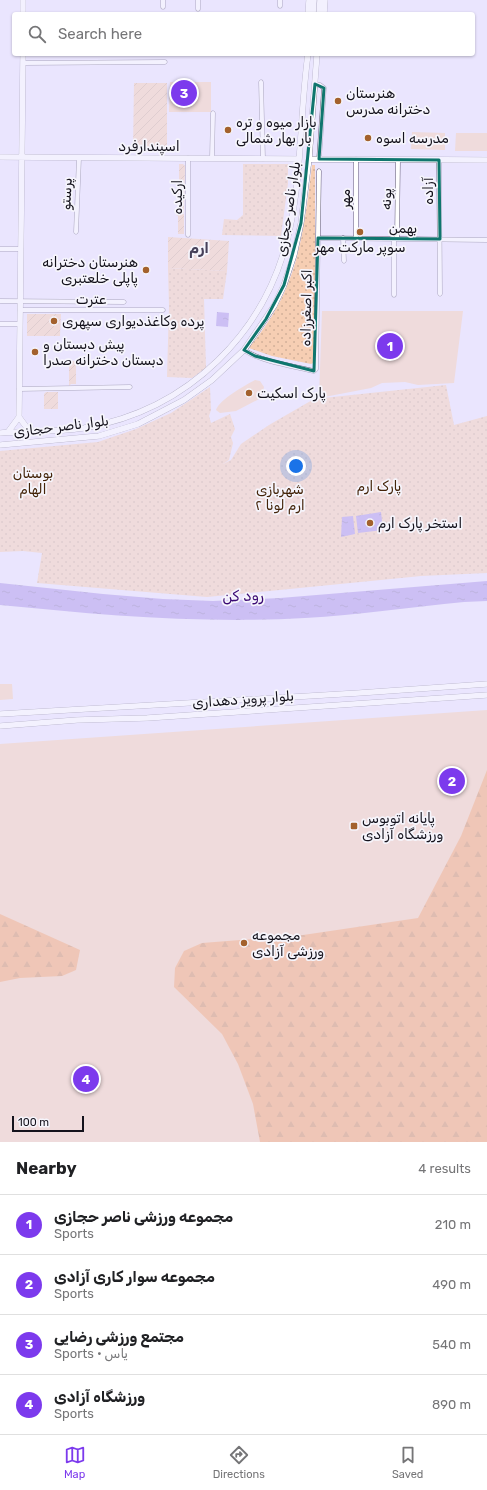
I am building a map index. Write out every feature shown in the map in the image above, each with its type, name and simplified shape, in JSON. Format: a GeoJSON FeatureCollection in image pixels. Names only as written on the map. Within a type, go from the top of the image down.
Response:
{"type":"FeatureCollection","features":[{"type":"Feature","properties":{"kind":"main road"},"geometry":{"type":"LineString","coordinates":[[23,0],[23,12]]}},
{"type":"Feature","properties":{"kind":"main road"},"geometry":{"type":"LineString","coordinates":[[308,12],[309,0]]}},
{"type":"Feature","properties":{"kind":"main road"},"geometry":{"type":"LineString","coordinates":[[312,12],[314,0]]}},
{"type":"Feature","properties":{"kind":"main road"},"geometry":{"type":"LineString","coordinates":[[319,12],[320,0]]}},
{"type":"Feature","properties":{"kind":"main road"},"geometry":{"type":"LineString","coordinates":[[324,12],[325,0]]}},
{"type":"Feature","properties":{"kind":"main road"},"geometry":{"type":"LineString","coordinates":[[8,432],[19,417],[23,56]]}},
{"type":"Feature","properties":{"kind":"main road","name":"بلوار ناصر حجازی"},"geometry":{"type":"LineString","coordinates":[[0,433],[84,428],[110,422],[133,414],[160,403],[196,380],[226,353],[241,336],[259,311],[269,292],[279,270],[291,227],[299,159],[307,56]]}},
{"type":"Feature","properties":{"kind":"main road","name":"بلوار ناصر حجازی"},"geometry":{"type":"LineString","coordinates":[[0,445],[99,436],[138,424],[184,400],[212,380],[244,350],[274,306],[291,265],[301,223],[309,159],[318,56]]}},
{"type":"Feature","properties":{"kind":"main road","name":"اسپندارفرد"},"geometry":{"type":"LineString","coordinates":[[0,157],[299,159]]}},
{"type":"Feature","properties":{"kind":"main road"},"geometry":{"type":"LineString","coordinates":[[309,159],[487,160]]}},
{"type":"Feature","properties":{"kind":"main road"},"geometry":{"type":"LineString","coordinates":[[19,417],[30,432]]}},
{"type":"Feature","properties":{"kind":"main road","name":"بلوار پرویز دهداری"},"geometry":{"type":"LineString","coordinates":[[0,714],[487,684]]}},
{"type":"Feature","properties":{"kind":"main road","name":"بلوار پرویز دهداری"},"geometry":{"type":"LineString","coordinates":[[0,726],[77,720],[147,718],[487,695]]}},
{"type":"Feature","properties":{"kind":"street"},"geometry":{"type":"LineString","coordinates":[[163,0],[163,7]]}},
{"type":"Feature","properties":{"kind":"street"},"geometry":{"type":"LineString","coordinates":[[198,0],[198,9]]}},
{"type":"Feature","properties":{"kind":"street"},"geometry":{"type":"LineString","coordinates":[[280,0],[280,6]]}},
{"type":"Feature","properties":{"kind":"street"},"geometry":{"type":"LineString","coordinates":[[22,64],[165,62]]}},
{"type":"Feature","properties":{"kind":"street"},"geometry":{"type":"LineString","coordinates":[[261,82],[263,159]]}},
{"type":"Feature","properties":{"kind":"street"},"geometry":{"type":"LineString","coordinates":[[315,84],[324,88],[319,159]]}},
{"type":"Feature","properties":{"kind":"street"},"geometry":{"type":"LineString","coordinates":[[212,158],[213,113]]}},
{"type":"Feature","properties":{"kind":"street","name":"پرستو"},"geometry":{"type":"LineString","coordinates":[[76,232],[79,158]]}},
{"type":"Feature","properties":{"kind":"street","name":"ارکیده"},"geometry":{"type":"LineString","coordinates":[[188,158],[188,235]]}},
{"type":"Feature","properties":{"kind":"street","name":"مهر"},"geometry":{"type":"LineString","coordinates":[[356,159],[356,238]]}},
{"type":"Feature","properties":{"kind":"street","name":"پونه"},"geometry":{"type":"LineString","coordinates":[[394,294],[398,160]]}},
{"type":"Feature","properties":{"kind":"street","name":"آزاده"},"geometry":{"type":"LineString","coordinates":[[439,160],[440,294]]}},
{"type":"Feature","properties":{"kind":"street","name":"اکبر اصغرزاده"},"geometry":{"type":"LineString","coordinates":[[244,350],[266,359],[316,370],[319,171]]}},
{"type":"Feature","properties":{"kind":"street","name":"بهمن"},"geometry":{"type":"LineString","coordinates":[[318,238],[487,240]]}},
{"type":"Feature","properties":{"kind":"street"},"geometry":{"type":"LineString","coordinates":[[343,238],[344,261]]}},
{"type":"Feature","properties":{"kind":"street"},"geometry":{"type":"LineString","coordinates":[[0,249],[21,249]]}},
{"type":"Feature","properties":{"kind":"street"},"geometry":{"type":"LineString","coordinates":[[0,301],[124,302]]}},
{"type":"Feature","properties":{"kind":"street","name":"عترت"},"geometry":{"type":"LineString","coordinates":[[20,310],[163,310]]}},
{"type":"Feature","properties":{"kind":"street"},"geometry":{"type":"LineString","coordinates":[[0,324],[20,324]]}},
{"type":"Feature","properties":{"kind":"street"},"geometry":{"type":"LineString","coordinates":[[19,389],[130,387]]}},
{"type":"Feature","properties":{"kind":"highlighted area"},"geometry":{"type":"Polygon","coordinates":[[[315,84],[324,88],[319,159],[439,160],[440,239],[318,238],[314,371],[255,356],[244,350],[266,319],[284,285],[301,223],[315,84]]]}},
{"type":"Feature","properties":{"kind":"green space"},"geometry":{"type":"Polygon","coordinates":[[[170,82],[211,82],[211,112],[169,112],[170,82]]]}},
{"type":"Feature","properties":{"kind":"green space"},"geometry":{"type":"Polygon","coordinates":[[[134,83],[167,83],[167,148],[133,150],[134,83]]]}},
{"type":"Feature","properties":{"kind":"green space"},"geometry":{"type":"Polygon","coordinates":[[[412,132],[445,133],[445,150],[411,149],[412,132]]]}},
{"type":"Feature","properties":{"kind":"green space"},"geometry":{"type":"Polygon","coordinates":[[[456,133],[487,133],[487,151],[455,151],[456,133]]]}},
{"type":"Feature","properties":{"kind":"green space"},"geometry":{"type":"Polygon","coordinates":[[[179,164],[183,164],[185,166],[184,213],[180,213],[184,214],[184,234],[178,234],[178,216],[176,215],[178,212],[179,164]]]}},
{"type":"Feature","properties":{"kind":"green space"},"geometry":{"type":"Polygon","coordinates":[[[243,164],[288,164],[288,183],[281,236],[222,235],[224,219],[237,220],[243,215],[243,164]]]}},
{"type":"Feature","properties":{"kind":"green space"},"geometry":{"type":"Polygon","coordinates":[[[312,165],[315,165],[315,362],[311,364],[272,356],[249,348],[274,313],[292,274],[305,220],[312,165]]]}},
{"type":"Feature","properties":{"kind":"green space"},"geometry":{"type":"Polygon","coordinates":[[[168,237],[229,241],[227,271],[168,268],[168,237]]]}},
{"type":"Feature","properties":{"kind":"green space"},"geometry":{"type":"Polygon","coordinates":[[[168,268],[227,271],[223,299],[204,299],[206,368],[192,378],[167,377],[169,306],[168,268]]]}},
{"type":"Feature","properties":{"kind":"green space"},"geometry":{"type":"Polygon","coordinates":[[[322,311],[463,311],[454,383],[418,385],[405,382],[382,383],[371,388],[319,398],[322,311]]]}},
{"type":"Feature","properties":{"kind":"green space"},"geometry":{"type":"Polygon","coordinates":[[[27,314],[61,314],[60,336],[27,336],[27,314]]]}},
{"type":"Feature","properties":{"kind":"green space"},"geometry":{"type":"Polygon","coordinates":[[[71,361],[76,361],[76,384],[71,384],[69,386],[69,363],[71,361]]]}},
{"type":"Feature","properties":{"kind":"green space","name":"پارک اسکیت"},"geometry":{"type":"Polygon","coordinates":[[[255,380],[260,381],[264,387],[261,398],[236,411],[220,413],[216,410],[227,397],[255,380]]]}},
{"type":"Feature","properties":{"kind":"green space","name":"پارک ارم"},"geometry":{"type":"Polygon","coordinates":[[[446,385],[454,425],[487,416],[487,573],[421,576],[207,597],[37,583],[42,553],[23,551],[0,552],[0,451],[98,442],[136,429],[171,413],[210,387],[211,410],[209,416],[211,423],[230,414],[235,429],[231,437],[233,443],[229,460],[223,464],[231,460],[241,444],[269,425],[314,399],[446,385]]]}},
{"type":"Feature","properties":{"kind":"green space"},"geometry":{"type":"Polygon","coordinates":[[[46,392],[58,392],[58,409],[44,409],[44,394],[46,392]]]}},
{"type":"Feature","properties":{"kind":"green space"},"geometry":{"type":"Polygon","coordinates":[[[0,684],[12,684],[13,699],[0,700],[0,684]]]}},
{"type":"Feature","properties":{"kind":"green space","name":"مجموعه ورزشی آزادی"},"geometry":{"type":"Polygon","coordinates":[[[487,710],[487,1142],[0,1142],[0,744],[487,710]]]}},
{"type":"Feature","properties":{"kind":"green space"},"geometry":{"type":"Polygon","coordinates":[[[487,770],[487,1142],[260,1142],[253,1104],[238,1064],[222,1034],[174,987],[175,968],[184,951],[202,943],[303,935],[418,918],[461,836],[487,770]]]}},
{"type":"Feature","properties":{"kind":"green space"},"geometry":{"type":"Polygon","coordinates":[[[0,914],[80,950],[76,970],[62,976],[20,978],[0,982],[0,914]]]}},
{"type":"Feature","properties":{"kind":"water"},"geometry":{"type":"Polygon","coordinates":[[[217,312],[229,313],[228,327],[216,326],[217,312]]]}},
{"type":"Feature","properties":{"kind":"water","name":"استخر پارک ارم"},"geometry":{"type":"Polygon","coordinates":[[[381,512],[383,530],[358,533],[356,516],[381,512]]]}},
{"type":"Feature","properties":{"kind":"water"},"geometry":{"type":"Polygon","coordinates":[[[353,516],[355,534],[341,537],[342,517],[353,516]]]}},
{"type":"Feature","properties":{"kind":"water"},"geometry":{"type":"Polygon","coordinates":[[[487,581],[487,601],[464,602],[345,615],[267,620],[152,618],[0,605],[0,583],[103,594],[213,601],[280,598],[487,581]]]}},
{"type":"Feature","properties":{"kind":"place","name":"مجتمع ورزشی رضایی"},"geometry":{"type":"Point","coordinates":[184,93]}},
{"type":"Feature","properties":{"kind":"place","name":"هنرستان دخترانه مدرس"},"geometry":{"type":"Point","coordinates":[338,101]}},
{"type":"Feature","properties":{"kind":"place","name":"بازار میوه و تره بار بهار شمالی"},"geometry":{"type":"Point","coordinates":[228,130]}},
{"type":"Feature","properties":{"kind":"place","name":"مدرسه اسوه"},"geometry":{"type":"Point","coordinates":[368,138]}},
{"type":"Feature","properties":{"kind":"place","name":"سوپر مارکت مهر"},"geometry":{"type":"Point","coordinates":[360,232]}},
{"type":"Feature","properties":{"kind":"place","name":"هنرستان دخترانه پاپلی خلعتبری"},"geometry":{"type":"Point","coordinates":[146,270]}},
{"type":"Feature","properties":{"kind":"place","name":"پرده وکاغذدیواری سپهری"},"geometry":{"type":"Point","coordinates":[54,321]}},
{"type":"Feature","properties":{"kind":"place","name":"مجموعه ورزشی ناصر حجازی"},"geometry":{"type":"Point","coordinates":[390,346]}},
{"type":"Feature","properties":{"kind":"place","name":"پیش دبستان و دبستان دخترانه صدرا"},"geometry":{"type":"Point","coordinates":[35,352]}},
{"type":"Feature","properties":{"kind":"place","name":"پارک اسکیت"},"geometry":{"type":"Point","coordinates":[249,393]}},
{"type":"Feature","properties":{"kind":"place","name":"استخر پارک ارم"},"geometry":{"type":"Point","coordinates":[370,523]}},
{"type":"Feature","properties":{"kind":"place","name":"مجموعه سوار کاری آزادی"},"geometry":{"type":"Point","coordinates":[452,781]}},
{"type":"Feature","properties":{"kind":"place","name":"پایانه اتوبوس ورزشگاه آزادی"},"geometry":{"type":"Point","coordinates":[354,826]}},
{"type":"Feature","properties":{"kind":"place","name":"مجموعه ورزشی آزادی"},"geometry":{"type":"Point","coordinates":[244,943]}},
{"type":"Feature","properties":{"kind":"place","name":"ورزشگاه آزادی"},"geometry":{"type":"Point","coordinates":[86,1079]}},
{"type":"Feature","properties":{"kind":"district","name":"ارم"},"geometry":{"type":"Point","coordinates":[199,248]}},
{"type":"Feature","properties":{"kind":"park label","name":"بوستان الهام"},"geometry":{"type":"Point","coordinates":[33,482]}},
{"type":"Feature","properties":{"kind":"park label","name":"شهربازی ارم لونا ۲"},"geometry":{"type":"Point","coordinates":[280,498]}},
{"type":"Feature","properties":{"kind":"water label","name":"رود کن"},"geometry":{"type":"Point","coordinates":[243,596]}}]}
